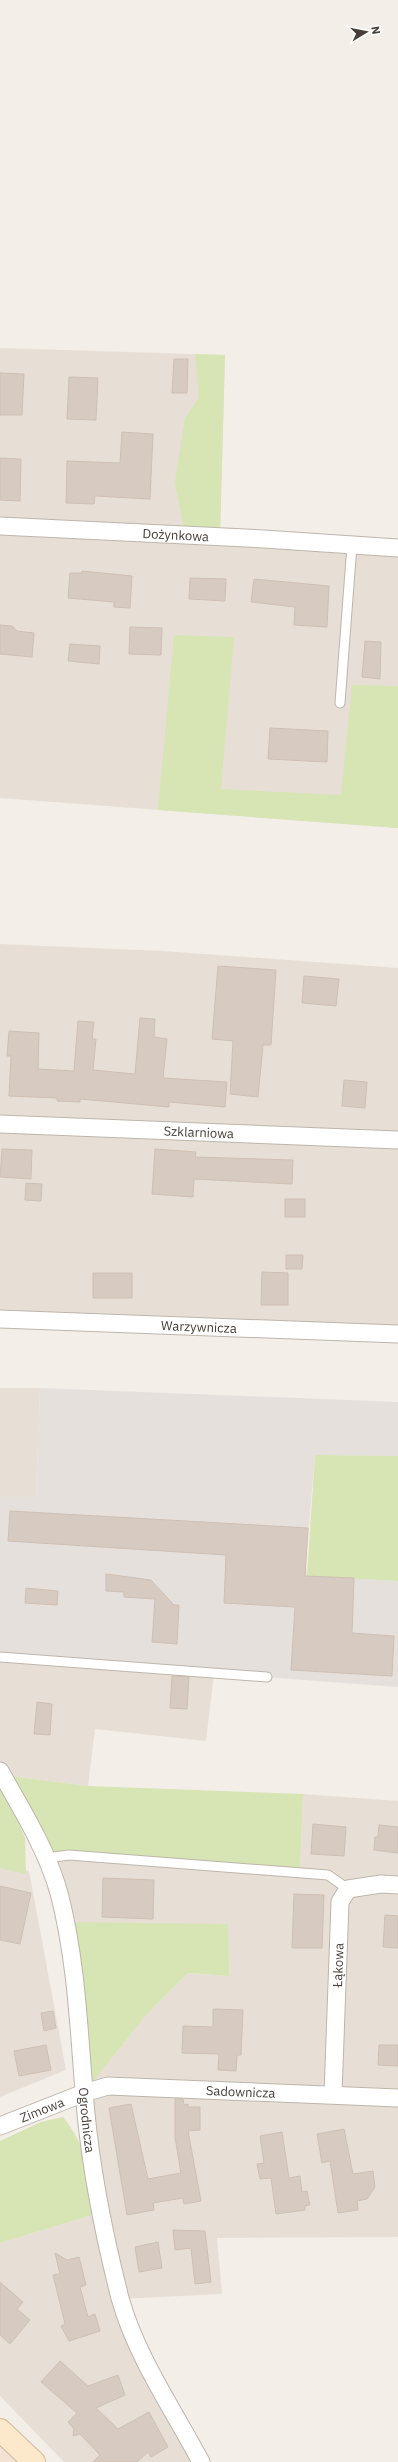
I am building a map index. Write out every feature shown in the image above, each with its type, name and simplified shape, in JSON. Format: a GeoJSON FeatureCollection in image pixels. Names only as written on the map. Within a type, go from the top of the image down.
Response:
{"type":"FeatureCollection","features":[{"type":"Feature","properties":{"kind":"street","name":"Dożynkowa"},"geometry":{"type":"LineString","coordinates":[[0,526],[398,548]]}},
{"type":"Feature","properties":{"kind":"street","name":"Szklarniowa"},"geometry":{"type":"LineString","coordinates":[[0,1124],[398,1140]]}},
{"type":"Feature","properties":{"kind":"street","name":"Warzywnicza"},"geometry":{"type":"LineString","coordinates":[[0,1319],[398,1334]]}},
{"type":"Feature","properties":{"kind":"street","name":"Ogrodnicza"},"geometry":{"type":"LineString","coordinates":[[0,1771],[46,1858],[58,1892],[68,1932],[80,2022],[84,2093],[98,2193],[121,2299],[142,2354],[201,2462]]}},
{"type":"Feature","properties":{"kind":"street"},"geometry":{"type":"LineString","coordinates":[[348,1890],[381,1884],[398,1885]]}},
{"type":"Feature","properties":{"kind":"street","name":"Łąkowa"},"geometry":{"type":"LineString","coordinates":[[334,2094],[340,1902],[348,1890]]}},
{"type":"Feature","properties":{"kind":"street","name":"Sadownicza"},"geometry":{"type":"LineString","coordinates":[[84,2093],[108,2086],[334,2094],[398,2098]]}},
{"type":"Feature","properties":{"kind":"street","name":"Zimowa"},"geometry":{"type":"LineString","coordinates":[[0,2126],[84,2093]]}},
{"type":"Feature","properties":{"kind":"street"},"geometry":{"type":"LineString","coordinates":[[0,2430],[34,2462]]}},
{"type":"Feature","properties":{"kind":"lane"},"geometry":{"type":"LineString","coordinates":[[340,703],[352,545]]}},
{"type":"Feature","properties":{"kind":"lane"},"geometry":{"type":"LineString","coordinates":[[0,1657],[267,1677]]}},
{"type":"Feature","properties":{"kind":"lane"},"geometry":{"type":"LineString","coordinates":[[46,1858],[69,1855],[328,1875],[348,1890]]}},
{"type":"Feature","properties":{"kind":"shaded area"},"geometry":{"type":"Polygon","coordinates":[[[0,348],[225,355],[220,537],[398,548],[398,828],[0,798],[0,348]]]}},
{"type":"Feature","properties":{"kind":"shaded area"},"geometry":{"type":"Polygon","coordinates":[[[0,944],[163,951],[398,968],[398,1334],[0,1319],[0,944]]]}},
{"type":"Feature","properties":{"kind":"shaded area"},"geometry":{"type":"Polygon","coordinates":[[[0,1388],[40,1388],[36,1497],[0,1497],[0,1388]]]}},
{"type":"Feature","properties":{"kind":"shaded area"},"geometry":{"type":"Polygon","coordinates":[[[40,1388],[398,1402],[398,1456],[315,1455],[306,1560],[307,1576],[398,1581],[398,1687],[0,1657],[0,1497],[36,1497],[40,1388]]]}},
{"type":"Feature","properties":{"kind":"shaded area"},"geometry":{"type":"Polygon","coordinates":[[[0,1657],[214,1673],[206,1741],[95,1729],[88,1786],[2,1775],[0,1771],[0,1657]]]}},
{"type":"Feature","properties":{"kind":"shaded area"},"geometry":{"type":"Polygon","coordinates":[[[303,1794],[398,1801],[398,2237],[217,2238],[222,2294],[121,2299],[201,2462],[64,2462],[0,2396],[0,2243],[102,2212],[84,2093],[148,2013],[188,1973],[228,1976],[66,1922],[46,1858],[69,1855],[300,1873],[303,1794]]]}},
{"type":"Feature","properties":{"kind":"shaded area"},"geometry":{"type":"Polygon","coordinates":[[[0,1864],[29,1871],[66,2070],[0,2097],[0,1864]]]}},
{"type":"Feature","properties":{"kind":"shaded area"},"geometry":{"type":"Polygon","coordinates":[[[0,2446],[17,2462],[0,2462],[0,2446]]]}},
{"type":"Feature","properties":{"kind":"green space"},"geometry":{"type":"Polygon","coordinates":[[[195,354],[225,355],[220,537],[185,535],[175,482],[185,418],[199,398],[195,354]]]}},
{"type":"Feature","properties":{"kind":"green space"},"geometry":{"type":"Polygon","coordinates":[[[174,635],[234,637],[221,789],[341,795],[352,685],[398,686],[398,828],[158,810],[174,635]]]}},
{"type":"Feature","properties":{"kind":"green space"},"geometry":{"type":"Polygon","coordinates":[[[315,1455],[398,1456],[398,1581],[307,1576],[315,1455]]]}},
{"type":"Feature","properties":{"kind":"green space"},"geometry":{"type":"Polygon","coordinates":[[[2,1775],[88,1786],[303,1794],[300,1873],[69,1855],[46,1858],[2,1775]]]}},
{"type":"Feature","properties":{"kind":"green space"},"geometry":{"type":"Polygon","coordinates":[[[0,1779],[25,1838],[26,1874],[0,1868],[0,1779]]]}},
{"type":"Feature","properties":{"kind":"green space"},"geometry":{"type":"Polygon","coordinates":[[[66,1922],[228,1924],[229,1976],[188,1973],[148,2013],[84,2093],[66,1922]]]}},
{"type":"Feature","properties":{"kind":"green space"},"geometry":{"type":"Polygon","coordinates":[[[63,2117],[77,2138],[88,2162],[102,2212],[0,2243],[0,2141],[41,2122],[63,2117]]]}},
{"type":"Feature","properties":{"kind":"building"},"geometry":{"type":"Polygon","coordinates":[[[174,359],[188,359],[187,393],[172,393],[174,359]]]}},
{"type":"Feature","properties":{"kind":"building"},"geometry":{"type":"Polygon","coordinates":[[[0,373],[24,374],[22,415],[0,415],[0,373]]]}},
{"type":"Feature","properties":{"kind":"building"},"geometry":{"type":"Polygon","coordinates":[[[69,377],[98,378],[96,420],[67,419],[69,377]]]}},
{"type":"Feature","properties":{"kind":"building"},"geometry":{"type":"Polygon","coordinates":[[[122,432],[153,434],[150,499],[95,496],[94,504],[66,503],[67,461],[120,463],[122,432]]]}},
{"type":"Feature","properties":{"kind":"building"},"geometry":{"type":"Polygon","coordinates":[[[0,458],[21,459],[20,501],[0,500],[0,458]]]}},
{"type":"Feature","properties":{"kind":"building"},"geometry":{"type":"Polygon","coordinates":[[[82,571],[132,576],[130,608],[114,607],[114,602],[68,598],[70,573],[82,573],[82,571]]]}},
{"type":"Feature","properties":{"kind":"building"},"geometry":{"type":"Polygon","coordinates":[[[190,578],[226,579],[225,601],[189,599],[190,578]]]}},
{"type":"Feature","properties":{"kind":"building"},"geometry":{"type":"Polygon","coordinates":[[[254,579],[329,586],[327,627],[294,625],[295,607],[251,602],[254,579]]]}},
{"type":"Feature","properties":{"kind":"building"},"geometry":{"type":"Polygon","coordinates":[[[0,625],[12,626],[17,631],[34,633],[32,657],[0,654],[0,625]]]}},
{"type":"Feature","properties":{"kind":"building"},"geometry":{"type":"Polygon","coordinates":[[[130,627],[162,628],[161,655],[129,654],[130,627]]]}},
{"type":"Feature","properties":{"kind":"building"},"geometry":{"type":"Polygon","coordinates":[[[365,641],[381,642],[380,679],[362,677],[365,641]]]}},
{"type":"Feature","properties":{"kind":"building"},"geometry":{"type":"Polygon","coordinates":[[[70,644],[100,646],[99,664],[68,661],[70,644]]]}},
{"type":"Feature","properties":{"kind":"building"},"geometry":{"type":"Polygon","coordinates":[[[270,728],[328,731],[327,762],[268,759],[270,728]]]}},
{"type":"Feature","properties":{"kind":"building"},"geometry":{"type":"Polygon","coordinates":[[[218,966],[276,970],[271,1045],[263,1045],[258,1097],[230,1094],[233,1041],[212,1039],[218,966]]]}},
{"type":"Feature","properties":{"kind":"building"},"geometry":{"type":"Polygon","coordinates":[[[304,976],[339,979],[336,1006],[302,1003],[304,976]]]}},
{"type":"Feature","properties":{"kind":"building"},"geometry":{"type":"Polygon","coordinates":[[[140,1018],[155,1019],[154,1037],[167,1039],[163,1078],[227,1082],[225,1107],[169,1102],[169,1107],[80,1099],[80,1102],[57,1101],[57,1098],[9,1096],[11,1056],[7,1056],[9,1031],[39,1033],[38,1069],[74,1071],[78,1021],[94,1022],[92,1039],[96,1039],[93,1070],[135,1074],[140,1018]]]}},
{"type":"Feature","properties":{"kind":"building"},"geometry":{"type":"Polygon","coordinates":[[[344,1080],[367,1082],[365,1108],[342,1106],[344,1080]]]}},
{"type":"Feature","properties":{"kind":"building"},"geometry":{"type":"Polygon","coordinates":[[[2,1149],[32,1150],[31,1179],[0,1177],[2,1149]]]}},
{"type":"Feature","properties":{"kind":"building"},"geometry":{"type":"Polygon","coordinates":[[[155,1149],[196,1152],[195,1157],[293,1160],[292,1184],[194,1179],[193,1197],[152,1194],[155,1149]]]}},
{"type":"Feature","properties":{"kind":"building"},"geometry":{"type":"Polygon","coordinates":[[[26,1183],[42,1184],[41,1201],[25,1200],[26,1183]]]}},
{"type":"Feature","properties":{"kind":"building"},"geometry":{"type":"Polygon","coordinates":[[[285,1199],[305,1199],[305,1217],[285,1217],[285,1199]]]}},
{"type":"Feature","properties":{"kind":"building"},"geometry":{"type":"Polygon","coordinates":[[[286,1255],[303,1255],[302,1269],[286,1269],[286,1255]]]}},
{"type":"Feature","properties":{"kind":"building"},"geometry":{"type":"Polygon","coordinates":[[[262,1272],[288,1273],[288,1305],[261,1305],[262,1272]]]}},
{"type":"Feature","properties":{"kind":"building"},"geometry":{"type":"Polygon","coordinates":[[[93,1273],[132,1273],[132,1298],[93,1298],[93,1273]]]}},
{"type":"Feature","properties":{"kind":"building"},"geometry":{"type":"Polygon","coordinates":[[[10,1511],[308,1528],[305,1576],[354,1578],[352,1633],[394,1636],[392,1676],[291,1670],[295,1607],[224,1603],[226,1555],[8,1541],[10,1511]]]}},
{"type":"Feature","properties":{"kind":"building"},"geometry":{"type":"Polygon","coordinates":[[[106,1574],[151,1580],[174,1605],[179,1605],[177,1644],[152,1642],[155,1599],[124,1597],[124,1592],[106,1591],[106,1574]]]}},
{"type":"Feature","properties":{"kind":"building"},"geometry":{"type":"Polygon","coordinates":[[[26,1588],[58,1591],[57,1605],[25,1603],[26,1588]]]}},
{"type":"Feature","properties":{"kind":"building"},"geometry":{"type":"Polygon","coordinates":[[[172,1676],[189,1677],[187,1709],[170,1708],[172,1676]]]}},
{"type":"Feature","properties":{"kind":"building"},"geometry":{"type":"Polygon","coordinates":[[[37,1702],[52,1704],[50,1735],[34,1734],[37,1702]]]}},
{"type":"Feature","properties":{"kind":"building"},"geometry":{"type":"Polygon","coordinates":[[[313,1824],[346,1827],[344,1856],[311,1854],[313,1824]]]}},
{"type":"Feature","properties":{"kind":"building"},"geometry":{"type":"Polygon","coordinates":[[[379,1825],[398,1827],[398,1853],[374,1850],[375,1837],[378,1837],[379,1825]]]}},
{"type":"Feature","properties":{"kind":"building"},"geometry":{"type":"Polygon","coordinates":[[[103,1878],[154,1880],[153,1919],[102,1917],[103,1878]]]}},
{"type":"Feature","properties":{"kind":"building"},"geometry":{"type":"Polygon","coordinates":[[[0,1886],[31,1893],[20,1944],[0,1940],[0,1886]]]}},
{"type":"Feature","properties":{"kind":"building"},"geometry":{"type":"Polygon","coordinates":[[[294,1894],[324,1895],[322,1948],[292,1948],[294,1894]]]}},
{"type":"Feature","properties":{"kind":"building"},"geometry":{"type":"Polygon","coordinates":[[[385,1915],[398,1916],[398,1948],[383,1947],[385,1915]]]}},
{"type":"Feature","properties":{"kind":"building"},"geometry":{"type":"Polygon","coordinates":[[[213,2009],[243,2010],[241,2055],[237,2055],[236,2071],[218,2070],[219,2054],[182,2053],[183,2026],[213,2027],[213,2009]]]}},
{"type":"Feature","properties":{"kind":"building"},"geometry":{"type":"Polygon","coordinates":[[[53,2011],[56,2028],[44,2031],[41,2013],[53,2011]]]}},
{"type":"Feature","properties":{"kind":"building"},"geometry":{"type":"Polygon","coordinates":[[[46,2045],[51,2070],[19,2076],[14,2051],[46,2045]]]}},
{"type":"Feature","properties":{"kind":"building"},"geometry":{"type":"Polygon","coordinates":[[[379,2045],[398,2045],[398,2066],[378,2065],[379,2045]]]}},
{"type":"Feature","properties":{"kind":"building"},"geometry":{"type":"Polygon","coordinates":[[[175,2099],[183,2099],[184,2105],[188,2104],[188,2107],[200,2107],[200,2130],[188,2131],[201,2201],[184,2204],[183,2198],[153,2203],[154,2210],[127,2215],[109,2108],[131,2104],[148,2179],[181,2173],[175,2137],[175,2099]]]}},
{"type":"Feature","properties":{"kind":"building"},"geometry":{"type":"Polygon","coordinates":[[[344,2129],[353,2174],[373,2171],[375,2187],[367,2199],[357,2201],[358,2210],[338,2213],[330,2161],[322,2163],[317,2134],[344,2129]]]}},
{"type":"Feature","properties":{"kind":"building"},"geometry":{"type":"Polygon","coordinates":[[[282,2132],[289,2178],[300,2176],[302,2192],[307,2191],[310,2205],[305,2206],[305,2210],[276,2214],[271,2178],[260,2179],[257,2164],[264,2163],[260,2136],[282,2132]]]}},
{"type":"Feature","properties":{"kind":"building"},"geometry":{"type":"Polygon","coordinates":[[[173,2230],[205,2231],[211,2282],[195,2284],[191,2248],[175,2250],[173,2230]]]}},
{"type":"Feature","properties":{"kind":"building"},"geometry":{"type":"Polygon","coordinates":[[[158,2242],[162,2268],[139,2272],[135,2247],[158,2242]]]}},
{"type":"Feature","properties":{"kind":"building"},"geometry":{"type":"Polygon","coordinates":[[[55,2253],[67,2260],[79,2257],[86,2285],[80,2287],[88,2317],[95,2314],[100,2331],[69,2341],[61,2326],[65,2324],[53,2275],[60,2274],[55,2253]]]}},
{"type":"Feature","properties":{"kind":"building"},"geometry":{"type":"Polygon","coordinates":[[[0,2282],[23,2302],[17,2309],[30,2320],[10,2344],[0,2335],[0,2282]]]}},
{"type":"Feature","properties":{"kind":"building"},"geometry":{"type":"Polygon","coordinates":[[[60,2361],[88,2386],[118,2375],[125,2395],[96,2408],[118,2429],[149,2412],[168,2447],[151,2457],[148,2452],[137,2462],[93,2462],[100,2455],[80,2434],[73,2436],[74,2429],[68,2422],[77,2413],[41,2382],[60,2361]]]}}]}
